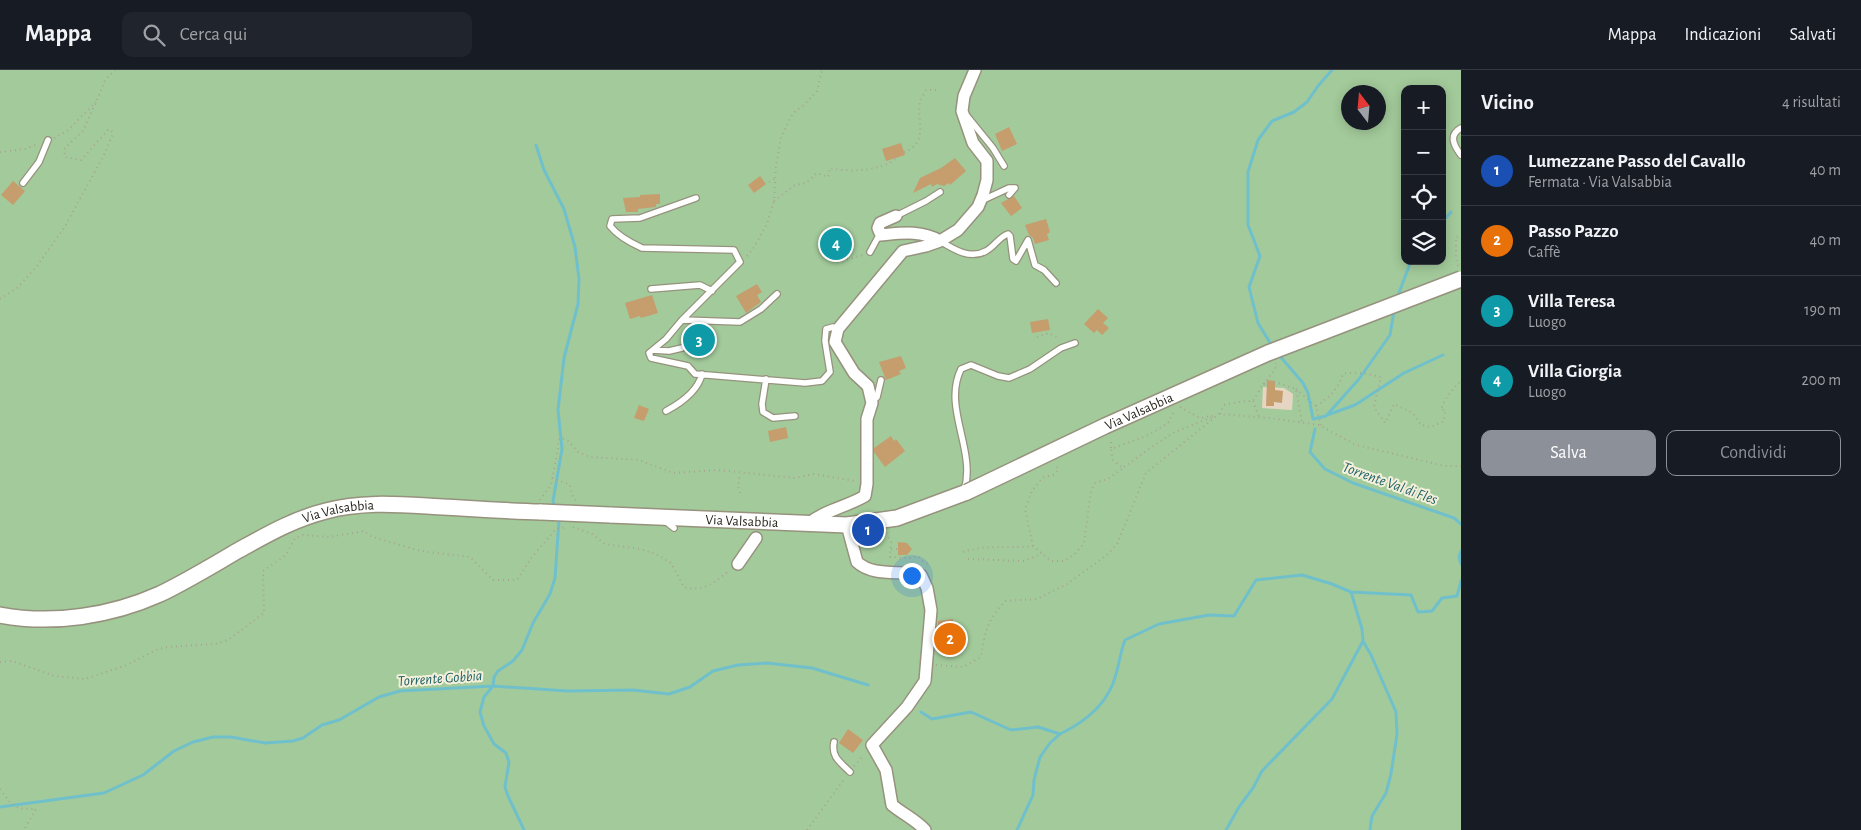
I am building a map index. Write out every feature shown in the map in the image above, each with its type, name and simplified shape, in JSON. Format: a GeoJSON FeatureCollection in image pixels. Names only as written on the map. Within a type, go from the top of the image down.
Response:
{"type":"FeatureCollection","features":[{"type":"Feature","properties":{"kind":"main road","name":"Via Valsabbia"},"geometry":{"type":"LineString","coordinates":[[0,615],[52,618],[77,617],[107,612],[133,604],[160,594],[282,526],[342,507],[387,504],[848,525],[897,518],[965,493],[1105,426],[1268,353],[1461,279]]}},
{"type":"Feature","properties":{"kind":"street"},"geometry":{"type":"LineString","coordinates":[[808,524],[819,515],[853,503],[864,496],[867,484],[867,418],[872,403],[868,386],[854,373],[835,342],[838,329],[903,251],[940,241],[958,230],[981,201],[988,180],[987,161],[973,143],[962,111],[964,96],[975,70]]}},
{"type":"Feature","properties":{"kind":"street"},"geometry":{"type":"LineString","coordinates":[[896,216],[880,223],[878,228],[881,235],[908,232],[928,234],[940,241]]}},
{"type":"Feature","properties":{"kind":"street"},"geometry":{"type":"LineString","coordinates":[[848,525],[849,549],[857,562],[866,569],[909,572],[920,575],[928,588],[931,610],[925,681],[907,707],[872,745],[886,770],[892,805],[905,816],[916,820],[925,830]]}},
{"type":"Feature","properties":{"kind":"street"},"geometry":{"type":"LineString","coordinates":[[738,564],[756,538]]}},
{"type":"Feature","properties":{"kind":"lane"},"geometry":{"type":"LineString","coordinates":[[962,111],[993,148],[1004,166]]}},
{"type":"Feature","properties":{"kind":"lane"},"geometry":{"type":"LineString","coordinates":[[1461,128],[1456,130],[1453,136],[1453,144],[1461,155]]}},
{"type":"Feature","properties":{"kind":"lane"},"geometry":{"type":"LineString","coordinates":[[23,183],[39,162],[48,140]]}},
{"type":"Feature","properties":{"kind":"lane"},"geometry":{"type":"LineString","coordinates":[[981,201],[1009,188],[1015,188],[1009,195]]}},
{"type":"Feature","properties":{"kind":"lane"},"geometry":{"type":"LineString","coordinates":[[896,216],[926,202],[940,192]]}},
{"type":"Feature","properties":{"kind":"lane"},"geometry":{"type":"LineString","coordinates":[[696,198],[640,218],[612,219],[610,226],[630,243],[642,248],[734,250],[740,262],[682,320],[666,339],[649,353],[651,358],[688,366],[695,374],[805,383],[822,381],[830,372],[825,341],[826,329],[833,327],[838,329]]}},
{"type":"Feature","properties":{"kind":"lane"},"geometry":{"type":"LineString","coordinates":[[940,241],[960,253],[978,254],[986,251],[1008,234],[1010,236],[1013,259],[1016,260],[1028,240],[1035,265],[1044,270],[1056,283]]}},
{"type":"Feature","properties":{"kind":"lane"},"geometry":{"type":"LineString","coordinates":[[870,252],[881,235]]}},
{"type":"Feature","properties":{"kind":"lane"},"geometry":{"type":"LineString","coordinates":[[651,289],[700,285],[712,291]]}},
{"type":"Feature","properties":{"kind":"lane"},"geometry":{"type":"LineString","coordinates":[[682,320],[740,322],[761,310],[777,294]]}},
{"type":"Feature","properties":{"kind":"lane"},"geometry":{"type":"LineString","coordinates":[[965,493],[968,478],[967,460],[956,410],[956,380],[961,369],[971,365],[998,376],[1009,378],[1030,368],[1061,348],[1075,343]]}},
{"type":"Feature","properties":{"kind":"lane"},"geometry":{"type":"LineString","coordinates":[[653,350],[682,348]]}},
{"type":"Feature","properties":{"kind":"lane"},"geometry":{"type":"LineString","coordinates":[[666,411],[687,397],[700,383],[702,374]]}},
{"type":"Feature","properties":{"kind":"lane"},"geometry":{"type":"LineString","coordinates":[[766,379],[762,404],[763,412],[773,418],[795,416]]}},
{"type":"Feature","properties":{"kind":"lane"},"geometry":{"type":"LineString","coordinates":[[872,403],[877,397],[881,380]]}},
{"type":"Feature","properties":{"kind":"lane"},"geometry":{"type":"LineString","coordinates":[[661,517],[674,528]]}},
{"type":"Feature","properties":{"kind":"lane"},"geometry":{"type":"LineString","coordinates":[[834,742],[835,757],[850,772]]}},
{"type":"Feature","properties":{"kind":"path"},"geometry":{"type":"LineString","coordinates":[[0,299],[17,288],[38,266],[64,228],[104,155],[113,134],[112,130],[108,130],[81,160],[65,158],[64,149],[83,131],[106,79],[116,70]]}},
{"type":"Feature","properties":{"kind":"path"},"geometry":{"type":"LineString","coordinates":[[740,262],[753,249],[767,224],[774,201],[781,137],[793,113],[817,91],[822,70]]}},
{"type":"Feature","properties":{"kind":"path"},"geometry":{"type":"LineString","coordinates":[[904,152],[910,150],[918,140],[921,128],[920,101],[926,90],[939,90]]}},
{"type":"Feature","properties":{"kind":"path"},"geometry":{"type":"LineString","coordinates":[[60,135],[68,130],[98,100]]}},
{"type":"Feature","properties":{"kind":"path"},"geometry":{"type":"LineString","coordinates":[[0,152],[25,149],[29,146]]}},
{"type":"Feature","properties":{"kind":"path"},"geometry":{"type":"LineString","coordinates":[[774,201],[795,185],[806,183],[817,173],[828,176],[830,168],[844,170],[873,168],[893,162],[898,157]]}},
{"type":"Feature","properties":{"kind":"path"},"geometry":{"type":"LineString","coordinates":[[769,182],[776,178]]}},
{"type":"Feature","properties":{"kind":"path"},"geometry":{"type":"LineString","coordinates":[[1456,258],[1456,237],[1461,236]]}},
{"type":"Feature","properties":{"kind":"path"},"geometry":{"type":"LineString","coordinates":[[834,250],[829,258],[832,261],[838,262],[870,252]]}},
{"type":"Feature","properties":{"kind":"path"},"geometry":{"type":"LineString","coordinates":[[1037,337],[1049,333],[1060,337],[1061,348]]}},
{"type":"Feature","properties":{"kind":"path"},"geometry":{"type":"LineString","coordinates":[[1253,401],[1274,370],[1276,362]]}},
{"type":"Feature","properties":{"kind":"path"},"geometry":{"type":"LineString","coordinates":[[1316,406],[1330,397],[1338,388],[1343,374],[1351,372],[1369,374],[1380,377],[1374,407],[1385,424],[1394,404],[1412,413],[1421,425],[1431,427],[1444,421],[1445,410],[1441,410],[1443,403],[1447,395],[1461,380]]}},
{"type":"Feature","properties":{"kind":"path"},"geometry":{"type":"LineString","coordinates":[[1263,384],[1275,382],[1296,389],[1316,406],[1322,426]]}},
{"type":"Feature","properties":{"kind":"path"},"geometry":{"type":"LineString","coordinates":[[1296,389],[1302,422]]}},
{"type":"Feature","properties":{"kind":"path"},"geometry":{"type":"LineString","coordinates":[[926,665],[963,667],[981,657],[985,635],[992,615],[1005,601],[1038,598],[1067,584],[1107,555],[1117,544],[1146,474],[1219,414],[1224,405],[1253,401]]}},
{"type":"Feature","properties":{"kind":"path"},"geometry":{"type":"LineString","coordinates":[[1253,401],[1259,417]]}},
{"type":"Feature","properties":{"kind":"path"},"geometry":{"type":"LineString","coordinates":[[1110,448],[1150,436],[1168,423],[1172,411],[1180,407],[1200,418],[1219,414],[1302,422],[1322,426],[1356,445],[1445,466],[1461,466]]}},
{"type":"Feature","properties":{"kind":"path"},"geometry":{"type":"LineString","coordinates":[[1054,457],[1058,470],[1054,475],[1043,477],[1032,490],[1025,509],[1033,546],[1051,560],[1063,561],[1074,555],[1084,542],[1091,492],[1095,483],[1108,479],[1175,432],[1219,414]]}},
{"type":"Feature","properties":{"kind":"path"},"geometry":{"type":"LineString","coordinates":[[1107,432],[1111,437],[1110,448],[1113,460],[1123,468]]}},
{"type":"Feature","properties":{"kind":"path"},"geometry":{"type":"LineString","coordinates":[[537,512],[544,493],[551,485],[558,440],[560,438],[568,440],[578,452],[590,457],[638,460],[673,473],[717,470],[740,474],[795,478],[814,474],[867,484]]}},
{"type":"Feature","properties":{"kind":"path"},"geometry":{"type":"LineString","coordinates":[[740,474],[738,487],[740,493]]}},
{"type":"Feature","properties":{"kind":"path"},"geometry":{"type":"LineString","coordinates":[[552,478],[570,485]]}},
{"type":"Feature","properties":{"kind":"path"},"geometry":{"type":"LineString","coordinates":[[0,662],[12,661],[55,676],[85,679],[127,665],[156,650],[167,647],[215,644],[228,640],[264,613],[263,571],[286,554],[295,538],[303,536],[329,537],[364,531],[372,537],[421,551],[470,557],[493,580],[517,580],[532,557],[556,529],[570,526],[592,534],[605,544],[640,549],[656,554],[671,563],[684,587],[687,588],[705,588],[738,564]]}},
{"type":"Feature","properties":{"kind":"path"},"geometry":{"type":"LineString","coordinates":[[886,533],[891,542],[890,558],[912,558],[918,556],[928,564],[929,570]]}},
{"type":"Feature","properties":{"kind":"path"},"geometry":{"type":"LineString","coordinates":[[963,552],[984,546],[1014,548],[1033,546]]}},
{"type":"Feature","properties":{"kind":"path"},"geometry":{"type":"LineString","coordinates":[[891,549],[898,549]]}},
{"type":"Feature","properties":{"kind":"path"},"geometry":{"type":"LineString","coordinates":[[968,559],[1024,561],[1043,554]]}},
{"type":"Feature","properties":{"kind":"path"},"geometry":{"type":"LineString","coordinates":[[808,830],[872,745]]}},
{"type":"Feature","properties":{"kind":"path"},"geometry":{"type":"LineString","coordinates":[[0,789],[12,805],[19,809],[36,809],[24,830]]}},
{"type":"Feature","properties":{"kind":"shaded area"},"geometry":{"type":"Polygon","coordinates":[[[1263,387],[1284,388],[1293,394],[1292,410],[1261,408],[1263,387]]]}},
{"type":"Feature","properties":{"kind":"green space"},"geometry":{"type":"Polygon","coordinates":[[[0,70],[1461,70],[1461,830],[0,830],[0,70]],[[1263,387],[1262,408],[1292,410],[1293,394],[1284,388],[1263,387]]]}},
{"type":"Feature","properties":{"kind":"building"},"geometry":{"type":"Polygon","coordinates":[[[1009,127],[1017,144],[1002,151],[995,134],[1009,127]]]}},
{"type":"Feature","properties":{"kind":"building"},"geometry":{"type":"Polygon","coordinates":[[[901,143],[905,155],[886,161],[882,149],[901,143]]]}},
{"type":"Feature","properties":{"kind":"building"},"geometry":{"type":"Polygon","coordinates":[[[955,158],[966,171],[950,185],[949,183],[944,186],[937,184],[932,187],[931,184],[913,193],[920,178],[941,168],[955,158]]]}},
{"type":"Feature","properties":{"kind":"building"},"geometry":{"type":"Polygon","coordinates":[[[760,176],[766,184],[754,193],[748,185],[760,176]]]}},
{"type":"Feature","properties":{"kind":"building"},"geometry":{"type":"Polygon","coordinates":[[[13,181],[25,191],[13,205],[1,195],[13,181]]]}},
{"type":"Feature","properties":{"kind":"building"},"geometry":{"type":"Polygon","coordinates":[[[660,194],[660,204],[656,204],[656,207],[638,209],[638,212],[626,212],[623,198],[660,194]]]}},
{"type":"Feature","properties":{"kind":"building"},"geometry":{"type":"Polygon","coordinates":[[[1014,196],[1022,208],[1011,216],[1001,203],[1014,196]]]}},
{"type":"Feature","properties":{"kind":"building"},"geometry":{"type":"Polygon","coordinates":[[[1046,219],[1050,232],[1047,234],[1049,240],[1035,244],[1025,225],[1046,219]]]}},
{"type":"Feature","properties":{"kind":"building"},"geometry":{"type":"Polygon","coordinates":[[[757,284],[762,292],[757,295],[761,302],[746,313],[736,296],[757,284]]]}},
{"type":"Feature","properties":{"kind":"building"},"geometry":{"type":"Polygon","coordinates":[[[652,295],[658,313],[630,319],[625,303],[652,295]]]}},
{"type":"Feature","properties":{"kind":"building"},"geometry":{"type":"Polygon","coordinates":[[[1098,309],[1108,318],[1103,323],[1109,328],[1102,335],[1097,330],[1094,333],[1084,324],[1098,309]]]}},
{"type":"Feature","properties":{"kind":"building"},"geometry":{"type":"Polygon","coordinates":[[[1048,319],[1050,330],[1032,333],[1030,322],[1048,319]]]}},
{"type":"Feature","properties":{"kind":"building"},"geometry":{"type":"Polygon","coordinates":[[[708,330],[713,338],[690,350],[686,342],[708,330]]]}},
{"type":"Feature","properties":{"kind":"building"},"geometry":{"type":"Polygon","coordinates":[[[901,356],[906,368],[899,371],[901,374],[886,380],[879,362],[901,356]]]}},
{"type":"Feature","properties":{"kind":"building"},"geometry":{"type":"Polygon","coordinates":[[[1267,380],[1275,381],[1275,390],[1283,391],[1282,403],[1274,402],[1274,406],[1266,406],[1267,380]]]}},
{"type":"Feature","properties":{"kind":"building"},"geometry":{"type":"Polygon","coordinates":[[[639,405],[649,409],[644,421],[634,418],[639,405]]]}},
{"type":"Feature","properties":{"kind":"building"},"geometry":{"type":"Polygon","coordinates":[[[786,427],[788,438],[770,442],[768,431],[786,427]]]}},
{"type":"Feature","properties":{"kind":"building"},"geometry":{"type":"Polygon","coordinates":[[[891,436],[894,441],[896,439],[905,451],[885,467],[874,452],[874,448],[891,436]]]}},
{"type":"Feature","properties":{"kind":"building"},"geometry":{"type":"Polygon","coordinates":[[[898,542],[907,543],[912,549],[907,555],[898,555],[898,542]]]}},
{"type":"Feature","properties":{"kind":"building"},"geometry":{"type":"Polygon","coordinates":[[[953,619],[960,652],[945,654],[943,637],[939,638],[938,621],[953,619]]]}},
{"type":"Feature","properties":{"kind":"building"},"geometry":{"type":"Polygon","coordinates":[[[848,729],[863,740],[853,753],[839,743],[848,729]]]}},
{"type":"Feature","properties":{"kind":"waterway","name":"Torrente Val di Fles"},"geometry":{"type":"LineString","coordinates":[[1272,346],[1258,323],[1249,287],[1260,256],[1248,225],[1248,172],[1258,140],[1272,121],[1294,112],[1307,102],[1332,70]]}},
{"type":"Feature","properties":{"kind":"waterway"},"geometry":{"type":"LineString","coordinates":[[536,145],[544,170],[564,209],[575,247],[579,279],[578,304],[564,358],[558,410],[562,449],[553,501],[555,508]]}},
{"type":"Feature","properties":{"kind":"waterway"},"geometry":{"type":"LineString","coordinates":[[1444,220],[1451,212]]}},
{"type":"Feature","properties":{"kind":"waterway"},"geometry":{"type":"LineString","coordinates":[[1397,298],[1409,265]]}},
{"type":"Feature","properties":{"kind":"waterway"},"geometry":{"type":"LineString","coordinates":[[1279,355],[1303,383],[1308,393],[1313,419],[1326,416],[1359,379],[1390,335],[1394,311]]}},
{"type":"Feature","properties":{"kind":"waterway"},"geometry":{"type":"LineString","coordinates":[[1327,415],[1355,405],[1404,373],[1443,355]]}},
{"type":"Feature","properties":{"kind":"waterway","name":"Torrente Val di Fles"},"geometry":{"type":"LineString","coordinates":[[1315,429],[1310,452],[1325,469],[1353,483],[1454,518],[1461,524]]}},
{"type":"Feature","properties":{"kind":"waterway"},"geometry":{"type":"LineString","coordinates":[[524,830],[505,787],[509,762],[506,753],[494,744],[484,726],[480,712],[484,697],[493,686],[494,677],[498,671],[513,661],[522,650],[533,623],[550,594],[555,578],[558,517]]}},
{"type":"Feature","properties":{"kind":"waterway","name":"Torrente Val di Fles"},"geometry":{"type":"LineString","coordinates":[[1461,551],[1459,557],[1461,564]]}},
{"type":"Feature","properties":{"kind":"waterway"},"geometry":{"type":"LineString","coordinates":[[921,712],[932,719],[971,712],[1011,730],[1038,727],[1060,734],[1088,717],[1108,694],[1113,684],[1125,640],[1159,624],[1209,615],[1234,616],[1256,580],[1302,575],[1351,592],[1411,595],[1418,612],[1432,611],[1442,598],[1457,596],[1461,581]]}},
{"type":"Feature","properties":{"kind":"waterway"},"geometry":{"type":"LineString","coordinates":[[1351,592],[1362,629],[1363,641],[1396,712],[1397,734],[1391,774],[1386,793],[1372,816],[1370,830]]}},
{"type":"Feature","properties":{"kind":"waterway"},"geometry":{"type":"LineString","coordinates":[[1226,830],[1262,771],[1332,699],[1363,641]]}},
{"type":"Feature","properties":{"kind":"waterway","name":"Torrente Gobbia"},"geometry":{"type":"LineString","coordinates":[[0,807],[104,793],[143,775],[174,751],[193,742],[213,737],[231,737],[265,743],[293,741],[303,738],[322,725],[339,720],[379,697],[400,691],[493,686],[568,691],[633,690],[669,694],[690,687],[713,671],[738,665],[767,663],[812,668],[868,685]]}},
{"type":"Feature","properties":{"kind":"waterway"},"geometry":{"type":"LineString","coordinates":[[1017,830],[1033,795],[1034,780],[1040,757],[1050,743],[1060,734]]}},
{"type":"Feature","properties":{"kind":"place","name":"Villa Giorgia"},"geometry":{"type":"Point","coordinates":[836,244]}},
{"type":"Feature","properties":{"kind":"place","name":"Villa Teresa"},"geometry":{"type":"Point","coordinates":[699,340]}},
{"type":"Feature","properties":{"kind":"place","name":"Lumezzane Passo del Cavallo"},"geometry":{"type":"Point","coordinates":[868,530]}},
{"type":"Feature","properties":{"kind":"place","name":"Passo Pazzo"},"geometry":{"type":"Point","coordinates":[950,639]}}]}
